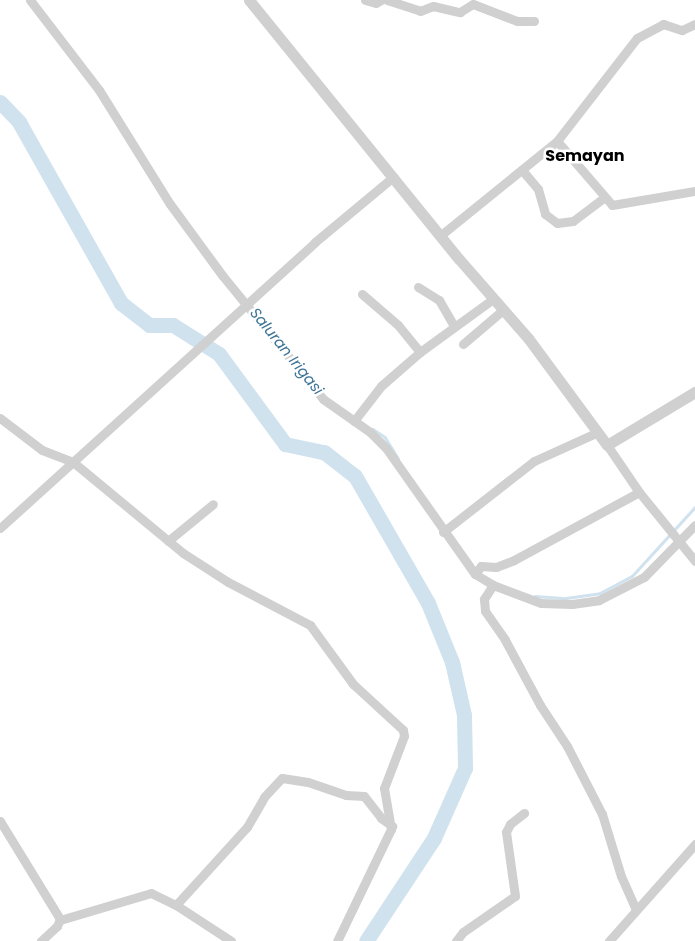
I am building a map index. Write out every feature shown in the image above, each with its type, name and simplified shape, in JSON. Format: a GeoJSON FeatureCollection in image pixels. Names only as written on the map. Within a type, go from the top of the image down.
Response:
{"type":"FeatureCollection","features":[{"type":"Feature","properties":{"kind":"street"},"geometry":{"type":"LineString","coordinates":[[30,0],[99,90],[170,204],[314,390],[356,418],[386,448],[477,571],[493,585],[550,604],[599,600],[644,577],[695,525]]}},
{"type":"Feature","properties":{"kind":"street"},"geometry":{"type":"LineString","coordinates":[[249,0],[440,235],[540,353],[639,492],[695,561]]}},
{"type":"Feature","properties":{"kind":"street"},"geometry":{"type":"LineString","coordinates":[[365,0],[376,3],[381,0]]}},
{"type":"Feature","properties":{"kind":"street"},"geometry":{"type":"LineString","coordinates":[[387,0],[420,11],[433,6],[460,12],[473,4],[517,21],[534,21]]}},
{"type":"Feature","properties":{"kind":"street"},"geometry":{"type":"LineString","coordinates":[[440,235],[557,141],[637,38],[662,24],[682,30],[695,24]]}},
{"type":"Feature","properties":{"kind":"street"},"geometry":{"type":"LineString","coordinates":[[557,141],[604,198],[620,206],[695,192]]}},
{"type":"Feature","properties":{"kind":"street"},"geometry":{"type":"LineString","coordinates":[[522,170],[538,189],[545,214],[558,223],[573,220],[604,198]]}},
{"type":"Feature","properties":{"kind":"street"},"geometry":{"type":"LineString","coordinates":[[0,528],[190,354],[393,177]]}},
{"type":"Feature","properties":{"kind":"street"},"geometry":{"type":"LineString","coordinates":[[418,286],[439,300],[454,326]]}},
{"type":"Feature","properties":{"kind":"street"},"geometry":{"type":"LineString","coordinates":[[362,294],[398,325],[420,352]]}},
{"type":"Feature","properties":{"kind":"street"},"geometry":{"type":"LineString","coordinates":[[356,418],[381,386],[420,352],[493,299]]}},
{"type":"Feature","properties":{"kind":"street"},"geometry":{"type":"LineString","coordinates":[[463,344],[504,310]]}},
{"type":"Feature","properties":{"kind":"street"},"geometry":{"type":"LineString","coordinates":[[607,445],[695,392]]}},
{"type":"Feature","properties":{"kind":"street"},"geometry":{"type":"LineString","coordinates":[[0,419],[42,450],[73,462],[168,541],[228,582],[271,606],[296,615],[310,625],[354,684],[403,730],[404,736],[384,788],[392,826],[337,941]]}},
{"type":"Feature","properties":{"kind":"street"},"geometry":{"type":"LineString","coordinates":[[446,530],[534,461],[598,432]]}},
{"type":"Feature","properties":{"kind":"street"},"geometry":{"type":"LineString","coordinates":[[477,571],[496,567],[514,560],[639,492]]}},
{"type":"Feature","properties":{"kind":"street"},"geometry":{"type":"LineString","coordinates":[[168,541],[213,504]]}},
{"type":"Feature","properties":{"kind":"street"},"geometry":{"type":"LineString","coordinates":[[493,585],[484,599],[485,612],[506,640],[540,705],[567,746],[602,814],[621,876],[636,910]]}},
{"type":"Feature","properties":{"kind":"street"},"geometry":{"type":"LineString","coordinates":[[176,905],[247,827],[264,797],[282,778],[308,782],[346,795],[364,796],[382,818],[392,826]]}},
{"type":"Feature","properties":{"kind":"street"},"geometry":{"type":"LineString","coordinates":[[456,941],[463,932],[515,896],[506,832],[510,824],[524,813]]}},
{"type":"Feature","properties":{"kind":"street"},"geometry":{"type":"LineString","coordinates":[[0,821],[60,920]]}},
{"type":"Feature","properties":{"kind":"street"},"geometry":{"type":"LineString","coordinates":[[612,940],[695,844]]}},
{"type":"Feature","properties":{"kind":"street"},"geometry":{"type":"LineString","coordinates":[[41,941],[60,920],[151,893],[176,905],[230,941]]}},
{"type":"Feature","properties":{"kind":"waterway"},"geometry":{"type":"LineString","coordinates":[[0,102],[19,122],[121,303],[149,325],[173,325],[219,354],[285,444],[324,452],[355,476],[428,603],[452,662],[464,715],[465,768],[434,838],[366,941]]}},
{"type":"Feature","properties":{"kind":"waterway","name":"Saluran Irigasi"},"geometry":{"type":"LineString","coordinates":[[373,429],[385,437],[398,458]]}},
{"type":"Feature","properties":{"kind":"waterway","name":"Saluran Irigasi"},"geometry":{"type":"LineString","coordinates":[[535,596],[566,598],[600,593],[632,576],[695,507]]}},
{"type":"Feature","properties":{"kind":"district","name":"Semayan"},"geometry":{"type":"Point","coordinates":[585,156]}}]}
